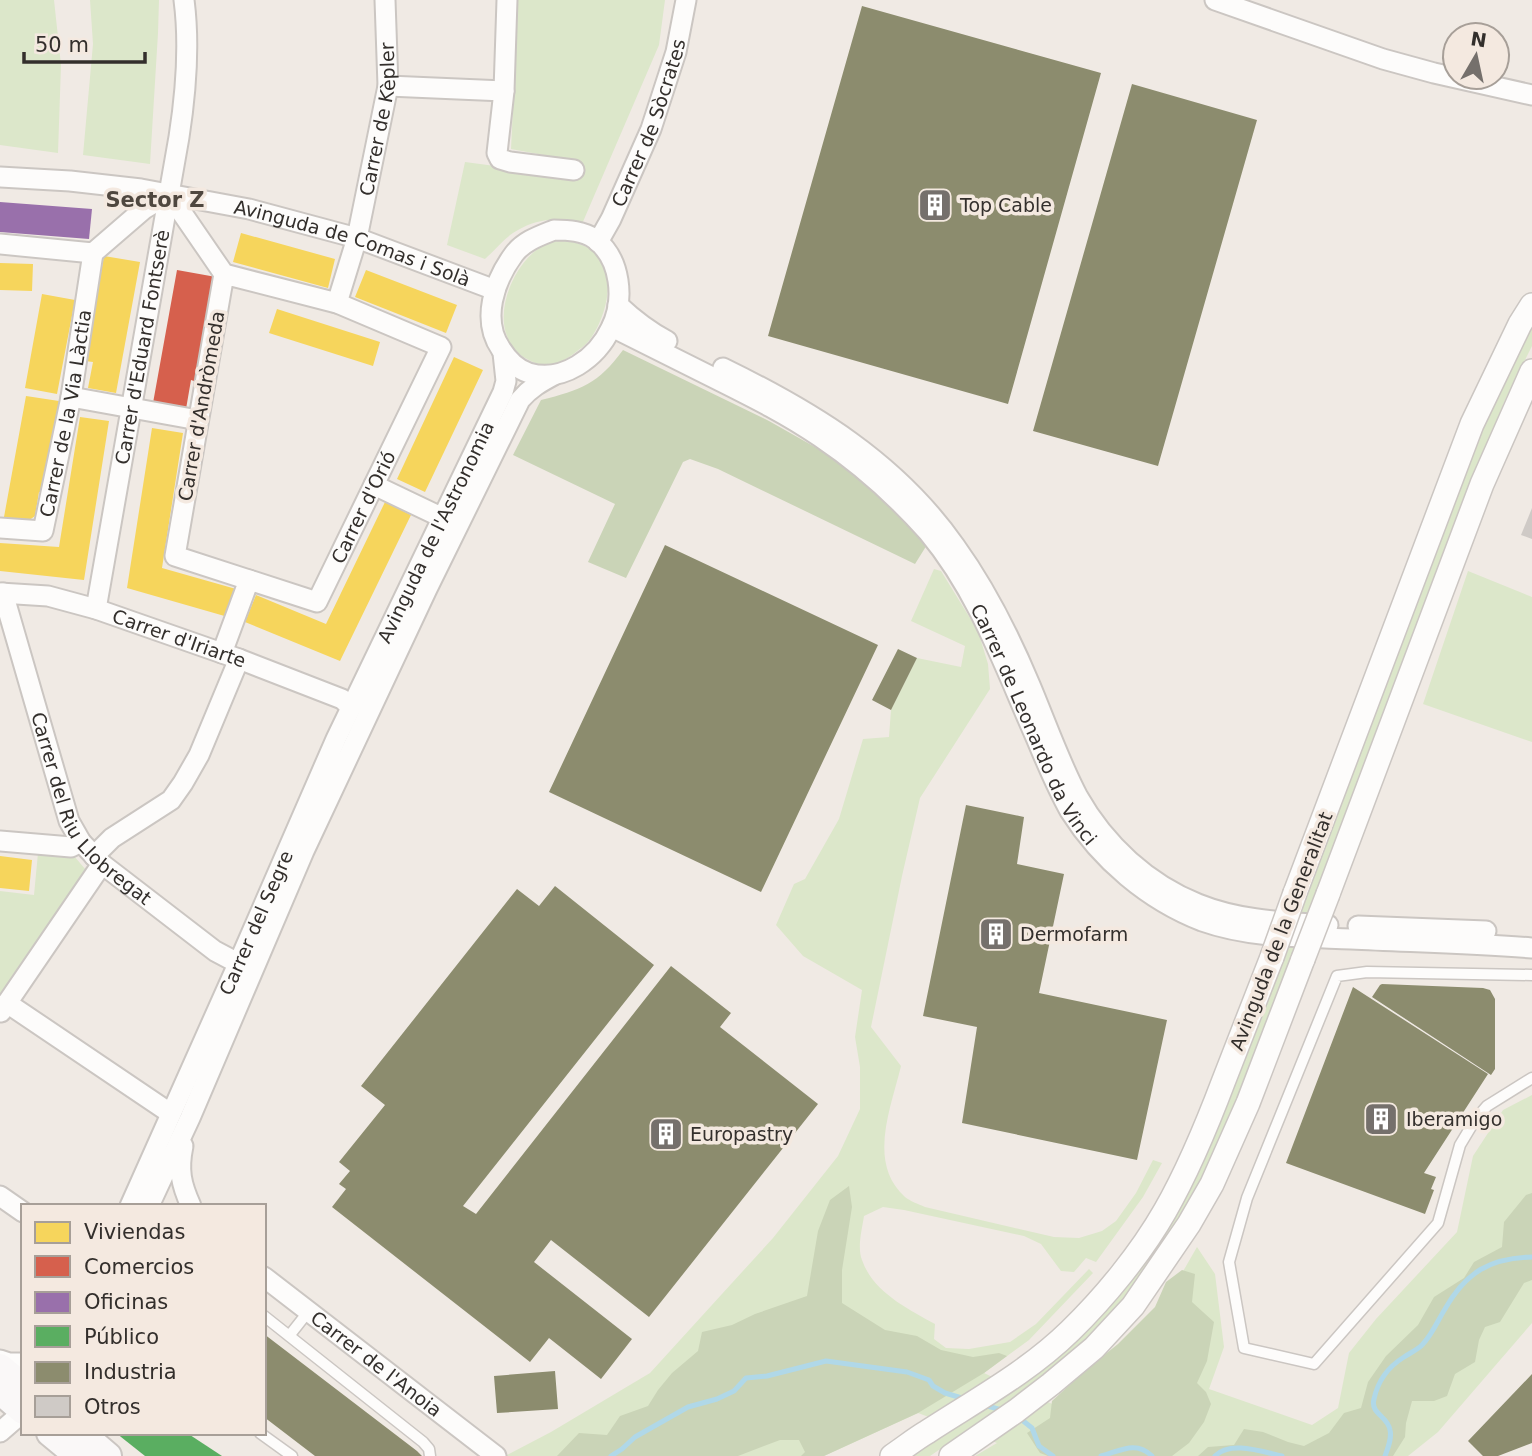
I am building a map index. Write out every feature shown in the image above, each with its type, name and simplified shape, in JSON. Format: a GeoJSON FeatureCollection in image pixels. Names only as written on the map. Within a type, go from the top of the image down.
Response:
{"type":"FeatureCollection","features":[{"type":"Feature","properties":{"kind":"main road"},"geometry":{"type":"LineString","coordinates":[[0,1367],[21,1384]]}},
{"type":"Feature","properties":{"kind":"main road"},"geometry":{"type":"LineString","coordinates":[[0,1391],[21,1409]]}},
{"type":"Feature","properties":{"kind":"main road"},"geometry":{"type":"LineString","coordinates":[[52,1435],[78,1456]]}},
{"type":"Feature","properties":{"kind":"main road"},"geometry":{"type":"LineString","coordinates":[[83,1435],[108,1456]]}},
{"type":"Feature","properties":{"kind":"street","name":"Carrer d'Eduard Fontserè"},"geometry":{"type":"LineString","coordinates":[[96,608],[179,137],[186,87],[187,20],[184,0]]}},
{"type":"Feature","properties":{"kind":"street","name":"Carrer de Kèpler"},"geometry":{"type":"LineString","coordinates":[[337,303],[357,238],[388,86],[385,0]]}},
{"type":"Feature","properties":{"kind":"street"},"geometry":{"type":"LineString","coordinates":[[507,0],[504,90],[497,153],[500,159],[510,162],[574,170]]}},
{"type":"Feature","properties":{"kind":"street","name":"Carrer de Sòcrates"},"geometry":{"type":"LineString","coordinates":[[598,242],[651,130],[676,52],[686,0]]}},
{"type":"Feature","properties":{"kind":"street"},"geometry":{"type":"LineString","coordinates":[[1215,0],[1383,59],[1434,74],[1532,95]]}},
{"type":"Feature","properties":{"kind":"street"},"geometry":{"type":"LineString","coordinates":[[388,86],[504,90]]}},
{"type":"Feature","properties":{"kind":"street","name":"Avinguda de Comas i Solà"},"geometry":{"type":"LineString","coordinates":[[0,177],[70,181],[169,194],[249,209],[357,238],[495,290]]}},
{"type":"Feature","properties":{"kind":"street"},"geometry":{"type":"LineString","coordinates":[[0,244],[98,248],[144,209],[169,194],[224,274],[337,303]]}},
{"type":"Feature","properties":{"kind":"street"},"geometry":{"type":"LineString","coordinates":[[554,230],[577,231],[598,242],[615,267],[619,288],[612,327],[593,353],[568,371],[555,375],[537,375],[512,364],[496,342],[491,327],[491,310],[495,290],[515,253],[532,239],[554,230]]}},
{"type":"Feature","properties":{"kind":"street","name":"Carrer de la Via Làctia"},"geometry":{"type":"LineString","coordinates":[[0,528],[43,531],[98,248]]}},
{"type":"Feature","properties":{"kind":"street","name":"Carrer d'Andròmeda"},"geometry":{"type":"LineString","coordinates":[[224,274],[175,556],[249,580]]}},
{"type":"Feature","properties":{"kind":"street","name":"Carrer d'Orió"},"geometry":{"type":"LineString","coordinates":[[249,580],[317,602],[441,347],[337,303]]}},
{"type":"Feature","properties":{"kind":"street","name":"Carrer de Leonardo da Vinci"},"geometry":{"type":"LineString","coordinates":[[618,305],[651,333],[767,390],[821,421],[884,467],[925,509],[954,544],[997,613],[1079,798],[1094,822],[1115,847],[1158,883],[1198,904],[1262,920],[1532,936]]}},
{"type":"Feature","properties":{"kind":"street","name":"Avinguda de la Generalitat"},"geometry":{"type":"LineString","coordinates":[[892,1456],[997,1389],[1070,1331],[1108,1290],[1165,1212],[1203,1133],[1272,957],[1472,424],[1520,324],[1532,305]]}},
{"type":"Feature","properties":{"kind":"street","name":"Carrer de Leonardo da Vinci"},"geometry":{"type":"LineString","coordinates":[[612,327],[747,395],[818,435],[881,484],[928,533],[958,573],[983,617],[1070,811],[1111,862],[1153,896],[1203,921],[1256,934],[1532,948]]}},
{"type":"Feature","properties":{"kind":"street","name":"Avinguda de l'Astronomia"},"geometry":{"type":"LineString","coordinates":[[351,707],[503,393],[506,381],[503,353]]}},
{"type":"Feature","properties":{"kind":"street","name":"Avinguda de la Generalitat"},"geometry":{"type":"LineString","coordinates":[[951,1456],[1017,1411],[1094,1348],[1133,1306],[1189,1224],[1212,1184],[1303,959],[1482,484],[1532,371]]}},
{"type":"Feature","properties":{"kind":"street","name":"Avinguda de l'Astronomia"},"geometry":{"type":"LineString","coordinates":[[379,692],[514,410],[528,391],[555,375]]}},
{"type":"Feature","properties":{"kind":"street"},"geometry":{"type":"LineString","coordinates":[[71,397],[198,420]]}},
{"type":"Feature","properties":{"kind":"street"},"geometry":{"type":"LineString","coordinates":[[374,485],[443,519]]}},
{"type":"Feature","properties":{"kind":"street"},"geometry":{"type":"LineString","coordinates":[[170,1113],[4,1008],[93,854],[111,838],[171,800],[183,783],[199,755],[230,656],[249,580]]}},
{"type":"Feature","properties":{"kind":"street","name":"Carrer d'Iriarte"},"geometry":{"type":"LineString","coordinates":[[2,593],[48,596],[96,608],[342,699],[351,707]]}},
{"type":"Feature","properties":{"kind":"street","name":"Carrer del Riu Llobregat"},"geometry":{"type":"LineString","coordinates":[[2,593],[69,821],[93,854],[215,951],[246,967]]}},
{"type":"Feature","properties":{"kind":"street","name":"Carrer del Segre"},"geometry":{"type":"LineString","coordinates":[[131,1204],[170,1113],[304,851],[379,692]]}},
{"type":"Feature","properties":{"kind":"street","name":"Carrer del Segre"},"geometry":{"type":"LineString","coordinates":[[150,1204],[190,1118],[246,967],[351,707]]}},
{"type":"Feature","properties":{"kind":"street"},"geometry":{"type":"LineString","coordinates":[[0,841],[71,847],[93,854]]}},
{"type":"Feature","properties":{"kind":"street","name":"Carrer del Segre"},"geometry":{"type":"LineString","coordinates":[[190,1118],[180,1160],[180,1176],[191,1204]]}},
{"type":"Feature","properties":{"kind":"street","name":"Carrer del Segre"},"geometry":{"type":"LineString","coordinates":[[150,1204],[150,1181],[155,1169],[160,1137]]}},
{"type":"Feature","properties":{"kind":"street","name":"Carrer del Segre"},"geometry":{"type":"LineString","coordinates":[[150,1204],[165,1195],[189,1204]]}},
{"type":"Feature","properties":{"kind":"street"},"geometry":{"type":"LineString","coordinates":[[0,1196],[21,1211]]}},
{"type":"Feature","properties":{"kind":"street","name":"Carrer de l'Anoia"},"geometry":{"type":"LineString","coordinates":[[266,1279],[492,1455]]}},
{"type":"Feature","properties":{"kind":"street"},"geometry":{"type":"LineString","coordinates":[[0,1360],[21,1363]]}},
{"type":"Feature","properties":{"kind":"street"},"geometry":{"type":"LineString","coordinates":[[0,1432],[21,1413]]}},
{"type":"Feature","properties":{"kind":"lane"},"geometry":{"type":"LineString","coordinates":[[1532,975],[1367,972],[1337,976],[1248,1198],[1229,1262],[1244,1349],[1314,1364],[1437,1223],[1460,1145],[1475,1120],[1487,1106],[1532,1078]]}},
{"type":"Feature","properties":{"kind":"lane"},"geometry":{"type":"LineString","coordinates":[[289,1335],[308,1312]]}},
{"type":"Feature","properties":{"kind":"lane"},"geometry":{"type":"LineString","coordinates":[[266,1318],[423,1442],[429,1449],[430,1456]]}},
{"type":"Feature","properties":{"kind":"lane"},"geometry":{"type":"LineString","coordinates":[[263,1435],[292,1456]]}},
{"type":"Feature","properties":{"kind":"green space"},"geometry":{"type":"Polygon","coordinates":[[[0,0],[54,0],[61,65],[58,153],[0,145],[0,0]]]}},
{"type":"Feature","properties":{"kind":"green space"},"geometry":{"type":"Polygon","coordinates":[[[90,0],[159,0],[150,164],[83,155],[93,44],[90,0]]]}},
{"type":"Feature","properties":{"kind":"green space"},"geometry":{"type":"Polygon","coordinates":[[[518,0],[665,0],[659,45],[582,224],[566,220],[533,223],[509,236],[485,259],[447,245],[465,162],[577,177],[581,162],[511,149],[518,0]]]}},
{"type":"Feature","properties":{"kind":"green space"},"geometry":{"type":"Polygon","coordinates":[[[567,240],[589,248],[603,261],[607,272],[607,297],[600,322],[587,343],[558,362],[540,364],[519,354],[510,344],[504,324],[506,297],[526,260],[548,243],[567,240]]]}},
{"type":"Feature","properties":{"kind":"green space"},"geometry":{"type":"Polygon","coordinates":[[[1532,321],[1532,346],[1505,400],[1254,1061],[1202,1185],[1120,1306],[1067,1359],[1027,1393],[1057,1406],[1112,1364],[1174,1287],[1197,1247],[1215,1274],[1224,1347],[1209,1389],[1312,1425],[1338,1408],[1349,1353],[1376,1319],[1457,1232],[1473,1156],[1503,1110],[1532,1095],[1532,1323],[1438,1432],[1408,1456],[975,1456],[997,1443],[967,1431],[930,1456],[911,1456],[953,1426],[918,1413],[824,1456],[505,1456],[650,1373],[773,1238],[838,1156],[860,1109],[860,1067],[855,1037],[862,990],[803,956],[776,925],[794,884],[805,879],[839,819],[863,739],[889,737],[891,710],[917,658],[961,667],[965,646],[911,621],[934,569],[941,571],[978,631],[988,664],[990,689],[920,798],[902,876],[871,1027],[901,1066],[885,1134],[887,1168],[905,1197],[925,1207],[1054,1237],[1079,1238],[1102,1231],[1116,1221],[1136,1193],[1153,1160],[1162,1163],[1143,1197],[1096,1262],[1086,1258],[1074,1272],[1061,1271],[1041,1244],[1024,1236],[883,1207],[864,1216],[860,1238],[861,1255],[867,1271],[883,1290],[903,1306],[935,1324],[934,1339],[946,1348],[969,1349],[1010,1342],[1036,1324],[1089,1269],[1093,1273],[1029,1340],[984,1373],[1013,1387],[1136,1268],[1476,441],[1532,321]]]}},
{"type":"Feature","properties":{"kind":"green space"},"geometry":{"type":"Polygon","coordinates":[[[623,350],[769,421],[822,451],[930,540],[915,564],[718,469],[690,459],[683,462],[626,578],[588,562],[615,504],[513,455],[541,400],[588,384],[605,371],[623,350]]]}},
{"type":"Feature","properties":{"kind":"green space"},"geometry":{"type":"Polygon","coordinates":[[[1468,571],[1532,597],[1532,742],[1423,704],[1468,571]]]}},
{"type":"Feature","properties":{"kind":"green space"},"geometry":{"type":"Polygon","coordinates":[[[38,853],[74,856],[86,870],[4,995],[0,993],[0,891],[34,895],[38,853]]]}},
{"type":"Feature","properties":{"kind":"green space"},"geometry":{"type":"Polygon","coordinates":[[[849,1186],[852,1207],[842,1270],[842,1303],[885,1330],[917,1336],[941,1350],[973,1357],[999,1353],[1007,1356],[918,1413],[824,1456],[801,1456],[805,1452],[799,1440],[780,1440],[738,1456],[557,1456],[579,1433],[607,1435],[620,1416],[648,1406],[672,1373],[698,1351],[702,1332],[732,1325],[807,1296],[818,1231],[830,1200],[849,1186]]]}},
{"type":"Feature","properties":{"kind":"green space"},"geometry":{"type":"Polygon","coordinates":[[[1532,1193],[1532,1280],[1524,1283],[1500,1322],[1485,1327],[1479,1340],[1475,1362],[1455,1374],[1447,1396],[1434,1401],[1412,1401],[1405,1437],[1393,1456],[1198,1456],[1208,1447],[1234,1445],[1244,1429],[1263,1432],[1304,1446],[1329,1433],[1344,1413],[1361,1408],[1368,1382],[1386,1356],[1418,1325],[1434,1297],[1464,1278],[1474,1262],[1502,1247],[1504,1222],[1526,1195],[1532,1193]]]}},
{"type":"Feature","properties":{"kind":"green space"},"geometry":{"type":"Polygon","coordinates":[[[1182,1270],[1195,1274],[1192,1302],[1214,1322],[1207,1361],[1197,1383],[1206,1392],[1211,1404],[1204,1422],[1189,1443],[1172,1456],[1048,1456],[1040,1453],[1027,1433],[1050,1418],[1052,1401],[1118,1344],[1155,1307],[1166,1282],[1182,1270]]]}},
{"type":"Feature","properties":{"kind":"building: Viviendas"},"geometry":{"type":"Polygon","coordinates":[[[241,233],[335,259],[328,288],[233,262],[241,233]]]}},
{"type":"Feature","properties":{"kind":"building: Viviendas"},"geometry":{"type":"Polygon","coordinates":[[[104,256],[140,262],[116,393],[88,388],[93,362],[85,361],[104,256]]]}},
{"type":"Feature","properties":{"kind":"building: Viviendas"},"geometry":{"type":"Polygon","coordinates":[[[0,263],[33,264],[32,291],[0,290],[0,263]]]}},
{"type":"Feature","properties":{"kind":"building: Viviendas"},"geometry":{"type":"Polygon","coordinates":[[[366,270],[457,305],[446,333],[355,297],[366,270]]]}},
{"type":"Feature","properties":{"kind":"building: Viviendas"},"geometry":{"type":"Polygon","coordinates":[[[42,294],[75,300],[57,394],[25,388],[42,294]]]}},
{"type":"Feature","properties":{"kind":"building: Viviendas"},"geometry":{"type":"Polygon","coordinates":[[[277,309],[380,342],[373,366],[269,333],[277,309]]]}},
{"type":"Feature","properties":{"kind":"building: Viviendas"},"geometry":{"type":"Polygon","coordinates":[[[454,357],[483,370],[425,492],[397,479],[454,357]]]}},
{"type":"Feature","properties":{"kind":"building: Viviendas"},"geometry":{"type":"Polygon","coordinates":[[[26,396],[59,401],[43,493],[39,492],[35,516],[28,521],[4,517],[26,396]]]}},
{"type":"Feature","properties":{"kind":"building: Viviendas"},"geometry":{"type":"Polygon","coordinates":[[[80,417],[109,421],[84,580],[0,571],[0,543],[59,547],[80,417]]]}},
{"type":"Feature","properties":{"kind":"building: Viviendas"},"geometry":{"type":"Polygon","coordinates":[[[152,428],[183,433],[162,568],[236,589],[228,617],[127,588],[152,428]]]}},
{"type":"Feature","properties":{"kind":"building: Viviendas"},"geometry":{"type":"Polygon","coordinates":[[[385,502],[411,515],[340,661],[245,622],[256,595],[326,624],[385,502]]]}},
{"type":"Feature","properties":{"kind":"building: Viviendas"},"geometry":{"type":"Polygon","coordinates":[[[0,856],[32,860],[29,891],[0,888],[0,856]]]}},
{"type":"Feature","properties":{"kind":"building: Comercios"},"geometry":{"type":"Polygon","coordinates":[[[177,270],[216,277],[197,382],[191,380],[186,409],[153,403],[177,270]]]}},
{"type":"Feature","properties":{"kind":"building: Oficinas"},"geometry":{"type":"Polygon","coordinates":[[[0,202],[92,209],[89,239],[0,232],[0,202]]]}},
{"type":"Feature","properties":{"kind":"building: Público"},"geometry":{"type":"Polygon","coordinates":[[[119,1435],[190,1435],[222,1456],[145,1456],[119,1435]]]}},
{"type":"Feature","properties":{"kind":"building: Industria","name":"Top Cable"},"geometry":{"type":"Polygon","coordinates":[[[862,6],[1101,73],[1008,404],[768,336],[862,6]]]}},
{"type":"Feature","properties":{"kind":"building: Industria"},"geometry":{"type":"Polygon","coordinates":[[[1132,84],[1257,120],[1158,466],[1033,431],[1132,84]]]}},
{"type":"Feature","properties":{"kind":"building: Industria"},"geometry":{"type":"Polygon","coordinates":[[[665,545],[878,645],[761,892],[549,792],[665,545]]]}},
{"type":"Feature","properties":{"kind":"building: Industria"},"geometry":{"type":"Polygon","coordinates":[[[898,649],[917,658],[891,710],[872,700],[898,649]]]}},
{"type":"Feature","properties":{"kind":"building: Industria","name":"Dermofarm"},"geometry":{"type":"Polygon","coordinates":[[[966,805],[1024,817],[1017,864],[1064,874],[1039,993],[1167,1020],[1137,1160],[962,1123],[977,1027],[923,1016],[966,805]]]}},
{"type":"Feature","properties":{"kind":"building: Industria","name":"Europastry"},"geometry":{"type":"Polygon","coordinates":[[[555,886],[654,965],[463,1206],[476,1214],[671,966],[731,1013],[720,1027],[818,1104],[649,1317],[551,1240],[534,1262],[632,1339],[601,1379],[549,1338],[530,1362],[332,1207],[346,1189],[339,1184],[350,1171],[339,1162],[385,1105],[361,1086],[517,889],[539,906],[555,886]]]}},
{"type":"Feature","properties":{"kind":"building: Industria","name":"Iberamigo"},"geometry":{"type":"Polygon","coordinates":[[[1382,984],[1490,990],[1495,999],[1495,1069],[1491,1075],[1372,997],[1382,984]]]}},
{"type":"Feature","properties":{"kind":"building: Industria","name":"Iberamigo"},"geometry":{"type":"Polygon","coordinates":[[[1353,987],[1488,1074],[1424,1173],[1436,1177],[1425,1214],[1286,1163],[1353,987]]]}},
{"type":"Feature","properties":{"kind":"building: Industria"},"geometry":{"type":"Polygon","coordinates":[[[266,1336],[422,1456],[315,1456],[266,1419],[266,1336]]]}},
{"type":"Feature","properties":{"kind":"building: Industria"},"geometry":{"type":"Polygon","coordinates":[[[555,1371],[558,1409],[497,1413],[494,1376],[555,1371]]]}},
{"type":"Feature","properties":{"kind":"building: Industria"},"geometry":{"type":"Polygon","coordinates":[[[1532,1374],[1532,1443],[1498,1456],[1483,1456],[1468,1441],[1532,1374]]]}},
{"type":"Feature","properties":{"kind":"building: Otros"},"geometry":{"type":"Polygon","coordinates":[[[1532,508],[1532,539],[1521,535],[1532,508]]]}},
{"type":"Feature","properties":{"kind":"waterway"},"geometry":{"type":"LineString","coordinates":[[1385,1456],[1390,1440],[1389,1425],[1373,1404],[1378,1386],[1385,1375],[1393,1365],[1426,1341],[1453,1296],[1471,1277],[1504,1260],[1532,1257]]}},
{"type":"Feature","properties":{"kind":"waterway"},"geometry":{"type":"LineString","coordinates":[[611,1456],[635,1437],[688,1407],[734,1391],[746,1378],[767,1376],[826,1361],[907,1372],[929,1380],[933,1386],[945,1393],[965,1399]]}},
{"type":"Feature","properties":{"kind":"waterway"},"geometry":{"type":"LineString","coordinates":[[984,1405],[1005,1411]]}},
{"type":"Feature","properties":{"kind":"waterway"},"geometry":{"type":"LineString","coordinates":[[1017,1416],[1032,1428],[1039,1446],[1053,1456]]}},
{"type":"Feature","properties":{"kind":"waterway"},"geometry":{"type":"LineString","coordinates":[[1101,1456],[1134,1448],[1146,1451],[1152,1456]]}},
{"type":"Feature","properties":{"kind":"waterway"},"geometry":{"type":"LineString","coordinates":[[1215,1456],[1221,1451],[1238,1448],[1282,1456]]}},
{"type":"Feature","properties":{"kind":"place","name":"Top Cable"},"geometry":{"type":"Point","coordinates":[935,205]}},
{"type":"Feature","properties":{"kind":"place","name":"Dermofarm"},"geometry":{"type":"Point","coordinates":[996,934]}},
{"type":"Feature","properties":{"kind":"place","name":"Iberamigo"},"geometry":{"type":"Point","coordinates":[1381,1119]}},
{"type":"Feature","properties":{"kind":"place","name":"Europastry"},"geometry":{"type":"Point","coordinates":[666,1134]}},
{"type":"Feature","properties":{"kind":"district","name":"Sector Z"},"geometry":{"type":"Point","coordinates":[155,200]}}]}
